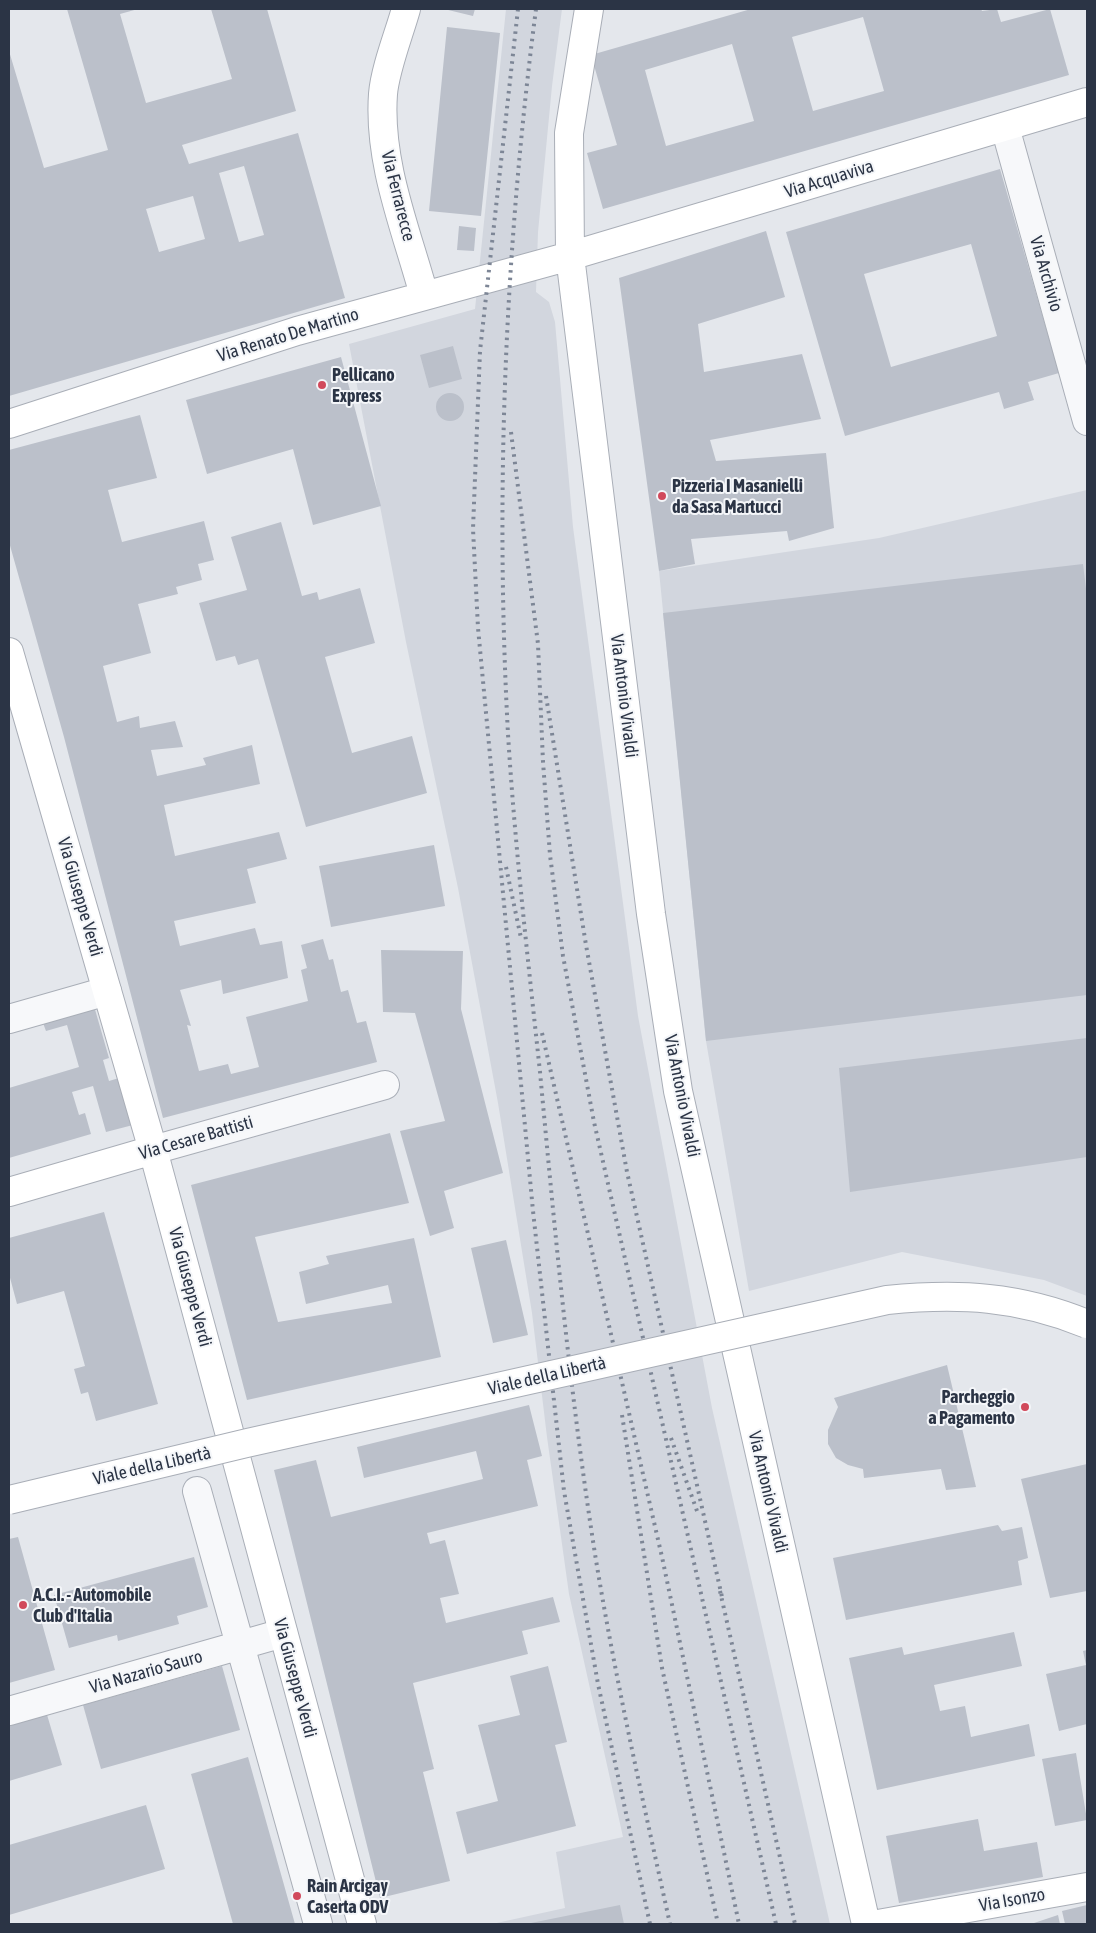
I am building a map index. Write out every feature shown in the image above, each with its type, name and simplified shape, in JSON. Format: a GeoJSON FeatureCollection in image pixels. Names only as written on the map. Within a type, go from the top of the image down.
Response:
{"type":"FeatureCollection","features":[{"type":"Feature","properties":{"kind":"street","name":"Via Ferrarecce"},"geometry":{"type":"LineString","coordinates":[[406,9],[384,92],[383,129],[385,159],[424,295]]}},
{"type":"Feature","properties":{"kind":"street","name":"Via Antonio Vivaldi"},"geometry":{"type":"LineString","coordinates":[[589,9],[569,133],[570,256],[651,914],[678,1091],[866,1924]]}},
{"type":"Feature","properties":{"kind":"street","name":"Via Acquaviva"},"geometry":{"type":"LineString","coordinates":[[570,256],[1087,102]]}},
{"type":"Feature","properties":{"kind":"street","name":"Via Archivio"},"geometry":{"type":"LineString","coordinates":[[1005,127],[1087,421]]}},
{"type":"Feature","properties":{"kind":"street","name":"Via Renato De Martino"},"geometry":{"type":"LineString","coordinates":[[9,424],[297,331],[570,256]]}},
{"type":"Feature","properties":{"kind":"street","name":"Via Giuseppe Verdi"},"geometry":{"type":"LineString","coordinates":[[9,652],[153,1150],[362,1924]]}},
{"type":"Feature","properties":{"kind":"street"},"geometry":{"type":"LineString","coordinates":[[9,1019],[107,991]]}},
{"type":"Feature","properties":{"kind":"street","name":"Via Cesare Battisti"},"geometry":{"type":"LineString","coordinates":[[9,1192],[385,1085]]}},
{"type":"Feature","properties":{"kind":"street","name":"Viale della Libertà"},"geometry":{"type":"LineString","coordinates":[[9,1500],[257,1441],[887,1300],[937,1295],[977,1297],[1020,1303],[1065,1315],[1087,1324]]}},
{"type":"Feature","properties":{"kind":"street"},"geometry":{"type":"LineString","coordinates":[[197,1491],[318,1924]]}},
{"type":"Feature","properties":{"kind":"street","name":"Via Nazario Sauro"},"geometry":{"type":"LineString","coordinates":[[9,1711],[282,1633]]}},
{"type":"Feature","properties":{"kind":"street","name":"Via Isonzo"},"geometry":{"type":"LineString","coordinates":[[878,1924],[1087,1887]]}},
{"type":"Feature","properties":{"kind":"shaded area"},"geometry":{"type":"Polygon","coordinates":[[[506,9],[562,9],[552,86],[538,232],[536,292],[549,302],[555,322],[573,527],[638,1016],[712,1408],[830,1924],[492,1924],[565,1908],[556,1852],[623,1837],[569,1594],[532,1313],[498,1103],[458,888],[406,642],[349,344],[475,309],[506,9]]]}},
{"type":"Feature","properties":{"kind":"shaded area"},"geometry":{"type":"Polygon","coordinates":[[[1087,490],[1087,1296],[1044,1280],[902,1252],[749,1291],[706,1041],[659,571],[879,538],[1087,490]]]}},
{"type":"Feature","properties":{"kind":"building"},"geometry":{"type":"Polygon","coordinates":[[[67,9],[138,9],[120,14],[146,103],[232,79],[211,9],[267,9],[296,111],[182,145],[189,164],[298,133],[345,298],[9,396],[9,51],[44,168],[108,150],[67,9]],[[244,166],[219,173],[239,242],[264,235],[244,166]],[[193,196],[146,209],[159,252],[205,239],[193,196]]]}},
{"type":"Feature","properties":{"kind":"building"},"geometry":{"type":"Polygon","coordinates":[[[444,9],[475,9],[473,16],[444,9]]]}},
{"type":"Feature","properties":{"kind":"building"},"geometry":{"type":"Polygon","coordinates":[[[751,9],[981,9],[982,11],[997,9],[1001,22],[1050,9],[1069,75],[603,209],[587,153],[617,145],[591,55],[751,9]],[[863,17],[792,37],[813,111],[884,91],[863,17]],[[732,44],[645,70],[666,146],[754,121],[732,44]]]}},
{"type":"Feature","properties":{"kind":"building"},"geometry":{"type":"Polygon","coordinates":[[[447,27],[500,33],[481,216],[429,211],[447,27]]]}},
{"type":"Feature","properties":{"kind":"building"},"geometry":{"type":"Polygon","coordinates":[[[1000,169],[1059,373],[1028,382],[1034,400],[1004,409],[999,392],[845,436],[786,232],[1000,169]],[[971,244],[864,274],[891,367],[997,336],[971,244]]]}},
{"type":"Feature","properties":{"kind":"building"},"geometry":{"type":"Polygon","coordinates":[[[459,226],[476,228],[474,251],[457,250],[459,226]]]}},
{"type":"Feature","properties":{"kind":"building"},"geometry":{"type":"Polygon","coordinates":[[[766,231],[785,297],[698,324],[704,372],[802,354],[821,419],[710,440],[716,461],[826,453],[834,528],[789,541],[787,531],[691,539],[695,564],[659,571],[619,278],[766,231]]]}},
{"type":"Feature","properties":{"kind":"building"},"geometry":{"type":"Polygon","coordinates":[[[453,346],[462,379],[429,388],[420,355],[453,346]]]}},
{"type":"Feature","properties":{"kind":"building"},"geometry":{"type":"Polygon","coordinates":[[[341,357],[381,506],[313,525],[293,449],[207,474],[186,400],[341,357]]]}},
{"type":"Feature","properties":{"kind":"building"},"geometry":{"type":"Polygon","coordinates":[[[450,393],[460,397],[464,407],[460,417],[450,421],[440,417],[436,407],[440,397],[450,393]]]}},
{"type":"Feature","properties":{"kind":"building"},"geometry":{"type":"Polygon","coordinates":[[[140,415],[157,478],[108,490],[122,542],[204,521],[214,560],[198,564],[202,580],[176,587],[178,594],[138,604],[151,653],[103,666],[117,722],[139,716],[140,728],[175,721],[183,747],[151,750],[157,776],[206,765],[203,758],[252,745],[260,784],[164,805],[175,856],[279,832],[287,859],[247,869],[256,903],[174,921],[180,946],[255,928],[260,945],[282,941],[288,978],[223,994],[221,980],[180,990],[191,1026],[187,1025],[199,1071],[228,1064],[231,1074],[259,1067],[246,1017],[308,1001],[301,970],[307,968],[301,945],[323,939],[329,960],[333,959],[341,992],[348,990],[357,1023],[366,1021],[377,1062],[163,1118],[64,737],[9,542],[9,450],[140,415]]]}},
{"type":"Feature","properties":{"kind":"building"},"geometry":{"type":"Polygon","coordinates":[[[281,522],[302,596],[317,592],[319,600],[360,588],[375,643],[325,657],[352,753],[412,736],[427,793],[306,827],[258,659],[238,665],[235,656],[216,661],[199,603],[247,590],[231,537],[281,522]]]}},
{"type":"Feature","properties":{"kind":"building"},"geometry":{"type":"Polygon","coordinates":[[[1083,564],[1087,597],[1087,995],[706,1041],[663,613],[1083,564]]]}},
{"type":"Feature","properties":{"kind":"building"},"geometry":{"type":"Polygon","coordinates":[[[434,845],[445,906],[331,927],[319,866],[434,845]]]}},
{"type":"Feature","properties":{"kind":"building"},"geometry":{"type":"Polygon","coordinates":[[[381,950],[463,951],[461,1009],[503,1173],[444,1191],[454,1228],[430,1236],[400,1131],[445,1121],[415,1013],[383,1012],[381,950]]]}},
{"type":"Feature","properties":{"kind":"building"},"geometry":{"type":"Polygon","coordinates":[[[92,999],[109,1058],[103,1060],[109,1081],[119,1078],[133,1125],[106,1132],[93,1086],[72,1092],[79,1115],[85,1113],[91,1134],[9,1158],[9,1088],[79,1067],[67,1025],[46,1031],[40,1015],[92,999]]]}},
{"type":"Feature","properties":{"kind":"building"},"geometry":{"type":"Polygon","coordinates":[[[1087,1038],[1087,1157],[850,1192],[839,1068],[1087,1038]]]}},
{"type":"Feature","properties":{"kind":"building"},"geometry":{"type":"Polygon","coordinates":[[[390,1133],[409,1203],[255,1237],[278,1322],[392,1303],[388,1285],[306,1304],[299,1272],[329,1264],[326,1256],[414,1238],[441,1357],[247,1400],[191,1185],[390,1133]]]}},
{"type":"Feature","properties":{"kind":"building"},"geometry":{"type":"Polygon","coordinates":[[[104,1212],[158,1404],[96,1421],[88,1392],[81,1394],[74,1369],[85,1366],[64,1291],[17,1304],[9,1274],[9,1238],[104,1212]]]}},
{"type":"Feature","properties":{"kind":"building"},"geometry":{"type":"Polygon","coordinates":[[[506,1240],[528,1335],[493,1343],[471,1248],[506,1240]]]}},
{"type":"Feature","properties":{"kind":"building"},"geometry":{"type":"Polygon","coordinates":[[[947,1365],[976,1487],[946,1490],[941,1469],[864,1478],[863,1469],[848,1465],[836,1458],[828,1444],[828,1430],[838,1407],[834,1398],[947,1365]]]}},
{"type":"Feature","properties":{"kind":"building"},"geometry":{"type":"Polygon","coordinates":[[[529,1405],[542,1456],[527,1460],[538,1506],[427,1533],[430,1544],[445,1540],[459,1594],[440,1598],[446,1623],[553,1597],[560,1622],[522,1631],[528,1654],[413,1683],[434,1769],[423,1772],[450,1881],[380,1898],[274,1470],[316,1460],[331,1517],[483,1479],[476,1451],[364,1478],[357,1447],[529,1405]]]}},
{"type":"Feature","properties":{"kind":"building"},"geometry":{"type":"Polygon","coordinates":[[[1087,1464],[1087,1591],[1050,1598],[1021,1479],[1087,1464]]]}},
{"type":"Feature","properties":{"kind":"building"},"geometry":{"type":"Polygon","coordinates":[[[998,1525],[1002,1531],[1022,1527],[1028,1558],[1018,1561],[1022,1585],[846,1620],[833,1558],[998,1525]]]}},
{"type":"Feature","properties":{"kind":"building","name":"A.C.I. - Automobile Club d'Italia"},"geometry":{"type":"Polygon","coordinates":[[[18,1537],[55,1670],[9,1683],[9,1539],[18,1537]]]}},
{"type":"Feature","properties":{"kind":"building"},"geometry":{"type":"Polygon","coordinates":[[[194,1557],[208,1607],[177,1616],[179,1624],[118,1641],[117,1635],[69,1648],[54,1595],[194,1557]]]}},
{"type":"Feature","properties":{"kind":"building"},"geometry":{"type":"Polygon","coordinates":[[[1014,1632],[1022,1666],[934,1685],[940,1711],[965,1706],[971,1737],[1029,1724],[1035,1756],[877,1790],[849,1658],[902,1647],[904,1655],[1014,1632]]]}},
{"type":"Feature","properties":{"kind":"building"},"geometry":{"type":"Polygon","coordinates":[[[1087,1650],[1087,1724],[1059,1731],[1046,1674],[1086,1665],[1083,1651],[1087,1650]]]}},
{"type":"Feature","properties":{"kind":"building"},"geometry":{"type":"Polygon","coordinates":[[[222,1666],[240,1730],[101,1769],[83,1705],[222,1666]]]}},
{"type":"Feature","properties":{"kind":"building"},"geometry":{"type":"Polygon","coordinates":[[[548,1666],[567,1742],[555,1745],[576,1826],[467,1854],[456,1812],[498,1801],[478,1725],[520,1715],[510,1676],[548,1666]]]}},
{"type":"Feature","properties":{"kind":"building"},"geometry":{"type":"Polygon","coordinates":[[[45,1708],[62,1765],[9,1781],[9,1719],[45,1708]]]}},
{"type":"Feature","properties":{"kind":"building"},"geometry":{"type":"Polygon","coordinates":[[[1076,1753],[1087,1820],[1055,1826],[1042,1759],[1076,1753]]]}},
{"type":"Feature","properties":{"kind":"building"},"geometry":{"type":"Polygon","coordinates":[[[248,1757],[295,1924],[233,1924],[191,1774],[248,1757]]]}},
{"type":"Feature","properties":{"kind":"building"},"geometry":{"type":"Polygon","coordinates":[[[146,1805],[165,1869],[9,1915],[9,1845],[146,1805]]]}},
{"type":"Feature","properties":{"kind":"building"},"geometry":{"type":"Polygon","coordinates":[[[978,1819],[984,1851],[1037,1842],[1043,1877],[899,1903],[886,1836],[978,1819]]]}},
{"type":"Feature","properties":{"kind":"building"},"geometry":{"type":"Polygon","coordinates":[[[620,1905],[624,1924],[531,1924],[531,1923],[620,1905]]]}},
{"type":"Feature","properties":{"kind":"building"},"geometry":{"type":"Polygon","coordinates":[[[1087,1905],[1087,1924],[1065,1924],[1062,1911],[1087,1905]]]}},
{"type":"Feature","properties":{"kind":"building"},"geometry":{"type":"Polygon","coordinates":[[[1058,1915],[1060,1924],[1031,1924],[1058,1915]]]}},
{"type":"Feature","properties":{"kind":"railway"},"geometry":{"type":"LineString","coordinates":[[518,9],[480,351],[473,529],[478,628],[533,1211],[564,1491],[598,1684],[650,1924]]}},
{"type":"Feature","properties":{"kind":"railway"},"geometry":{"type":"LineString","coordinates":[[536,9],[517,189],[506,371],[503,553],[504,644],[508,734],[522,903],[557,1253],[586,1494],[611,1647],[670,1924]]}},
{"type":"Feature","properties":{"kind":"railway"},"geometry":{"type":"LineString","coordinates":[[511,432],[538,644],[543,762],[550,855],[563,956],[594,1122],[776,1924]]}},
{"type":"Feature","properties":{"kind":"railway"},"geometry":{"type":"LineString","coordinates":[[546,696],[586,945],[627,1172],[722,1597]]}},
{"type":"Feature","properties":{"kind":"railway"},"geometry":{"type":"LineString","coordinates":[[506,867],[521,938]]}},
{"type":"Feature","properties":{"kind":"railway"},"geometry":{"type":"LineString","coordinates":[[542,1033],[662,1557],[739,1924]]}},
{"type":"Feature","properties":{"kind":"railway"},"geometry":{"type":"LineString","coordinates":[[622,1415],[662,1668],[718,1924]]}},
{"type":"Feature","properties":{"kind":"railway"},"geometry":{"type":"LineString","coordinates":[[671,1438],[697,1511]]}},
{"type":"Feature","properties":{"kind":"railway"},"geometry":{"type":"LineString","coordinates":[[720,1591],[795,1924]]}},
{"type":"Feature","properties":{"kind":"place","name":"Pellicano Express"},"geometry":{"type":"Point","coordinates":[322,385]}},
{"type":"Feature","properties":{"kind":"place","name":"Pizzeria I Masanielli da Sasa Martucci"},"geometry":{"type":"Point","coordinates":[662,496]}},
{"type":"Feature","properties":{"kind":"place","name":"Parcheggio a Pagamento"},"geometry":{"type":"Point","coordinates":[1025,1407]}},
{"type":"Feature","properties":{"kind":"place","name":"A.C.I. - Automobile Club d'Italia"},"geometry":{"type":"Point","coordinates":[23,1605]}},
{"type":"Feature","properties":{"kind":"place","name":"Rain Arcigay Caserta ODV"},"geometry":{"type":"Point","coordinates":[297,1896]}}]}
